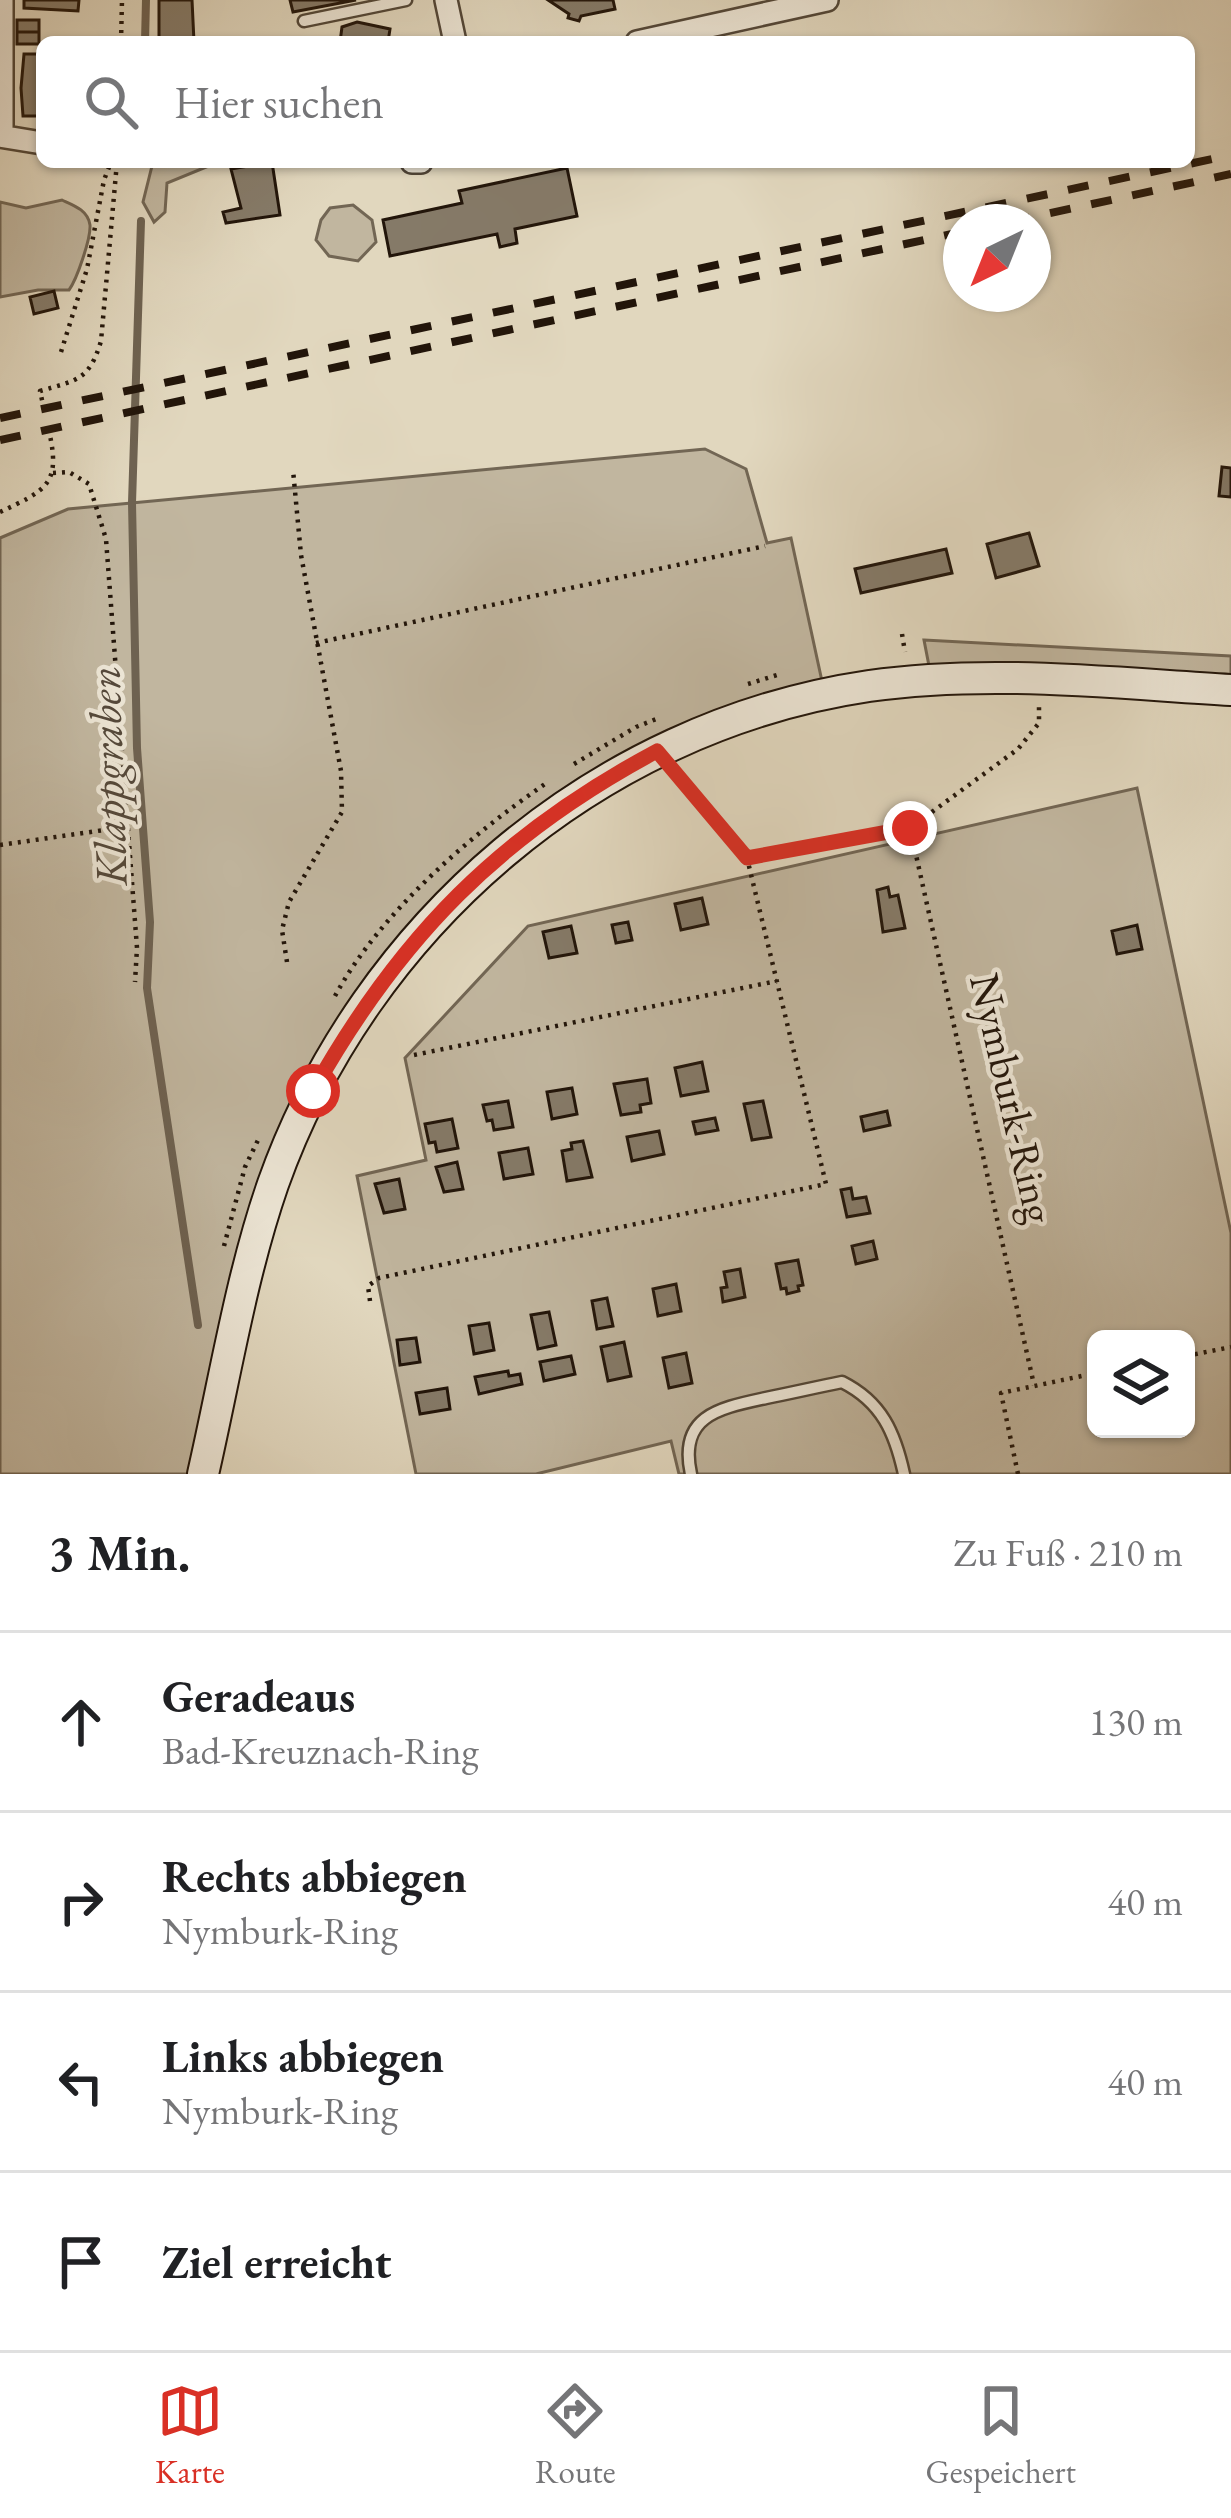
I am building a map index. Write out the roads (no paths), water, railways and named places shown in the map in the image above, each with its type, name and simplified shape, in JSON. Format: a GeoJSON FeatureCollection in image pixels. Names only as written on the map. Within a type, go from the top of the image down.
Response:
{"type":"FeatureCollection","features":[{"type":"Feature","properties":{"kind":"main road"},"geometry":{"type":"LineString","coordinates":[[203,1474],[273,1184],[313,1091],[354,1020],[423,928],[480,871],[554,814],[657,751],[742,717],[915,664],[1040,679],[1231,690]]}},
{"type":"Feature","properties":{"kind":"street"},"geometry":{"type":"LineString","coordinates":[[2,0],[1,136],[36,142]]}},
{"type":"Feature","properties":{"kind":"street"},"geometry":{"type":"LineString","coordinates":[[446,0],[454,36]]}},
{"type":"Feature","properties":{"kind":"street"},"geometry":{"type":"LineString","coordinates":[[664,36],[827,0]]}},
{"type":"Feature","properties":{"kind":"lane"},"geometry":{"type":"LineString","coordinates":[[304,21],[406,0]]}},
{"type":"Feature","properties":{"kind":"lane"},"geometry":{"type":"LineString","coordinates":[[691,1474],[686,1453],[695,1428],[715,1409],[842,1382],[859,1390],[887,1422],[904,1474]]}},
{"type":"Feature","properties":{"kind":"waterway","name":"Klappgraben"},"geometry":{"type":"LineString","coordinates":[[145,36],[146,0]]}},
{"type":"Feature","properties":{"kind":"waterway","name":"Klappgraben"},"geometry":{"type":"LineString","coordinates":[[141,221],[132,503],[137,748],[150,922],[147,988],[198,1325]]}},
{"type":"Feature","properties":{"kind":"railway"},"geometry":{"type":"LineString","coordinates":[[1195,163],[1231,155]]}},
{"type":"Feature","properties":{"kind":"railway"},"geometry":{"type":"LineString","coordinates":[[0,418],[1170,168]]}},
{"type":"Feature","properties":{"kind":"railway"},"geometry":{"type":"LineString","coordinates":[[1051,213],[1231,174]]}},
{"type":"Feature","properties":{"kind":"railway"},"geometry":{"type":"LineString","coordinates":[[0,440],[943,236]]}}]}
